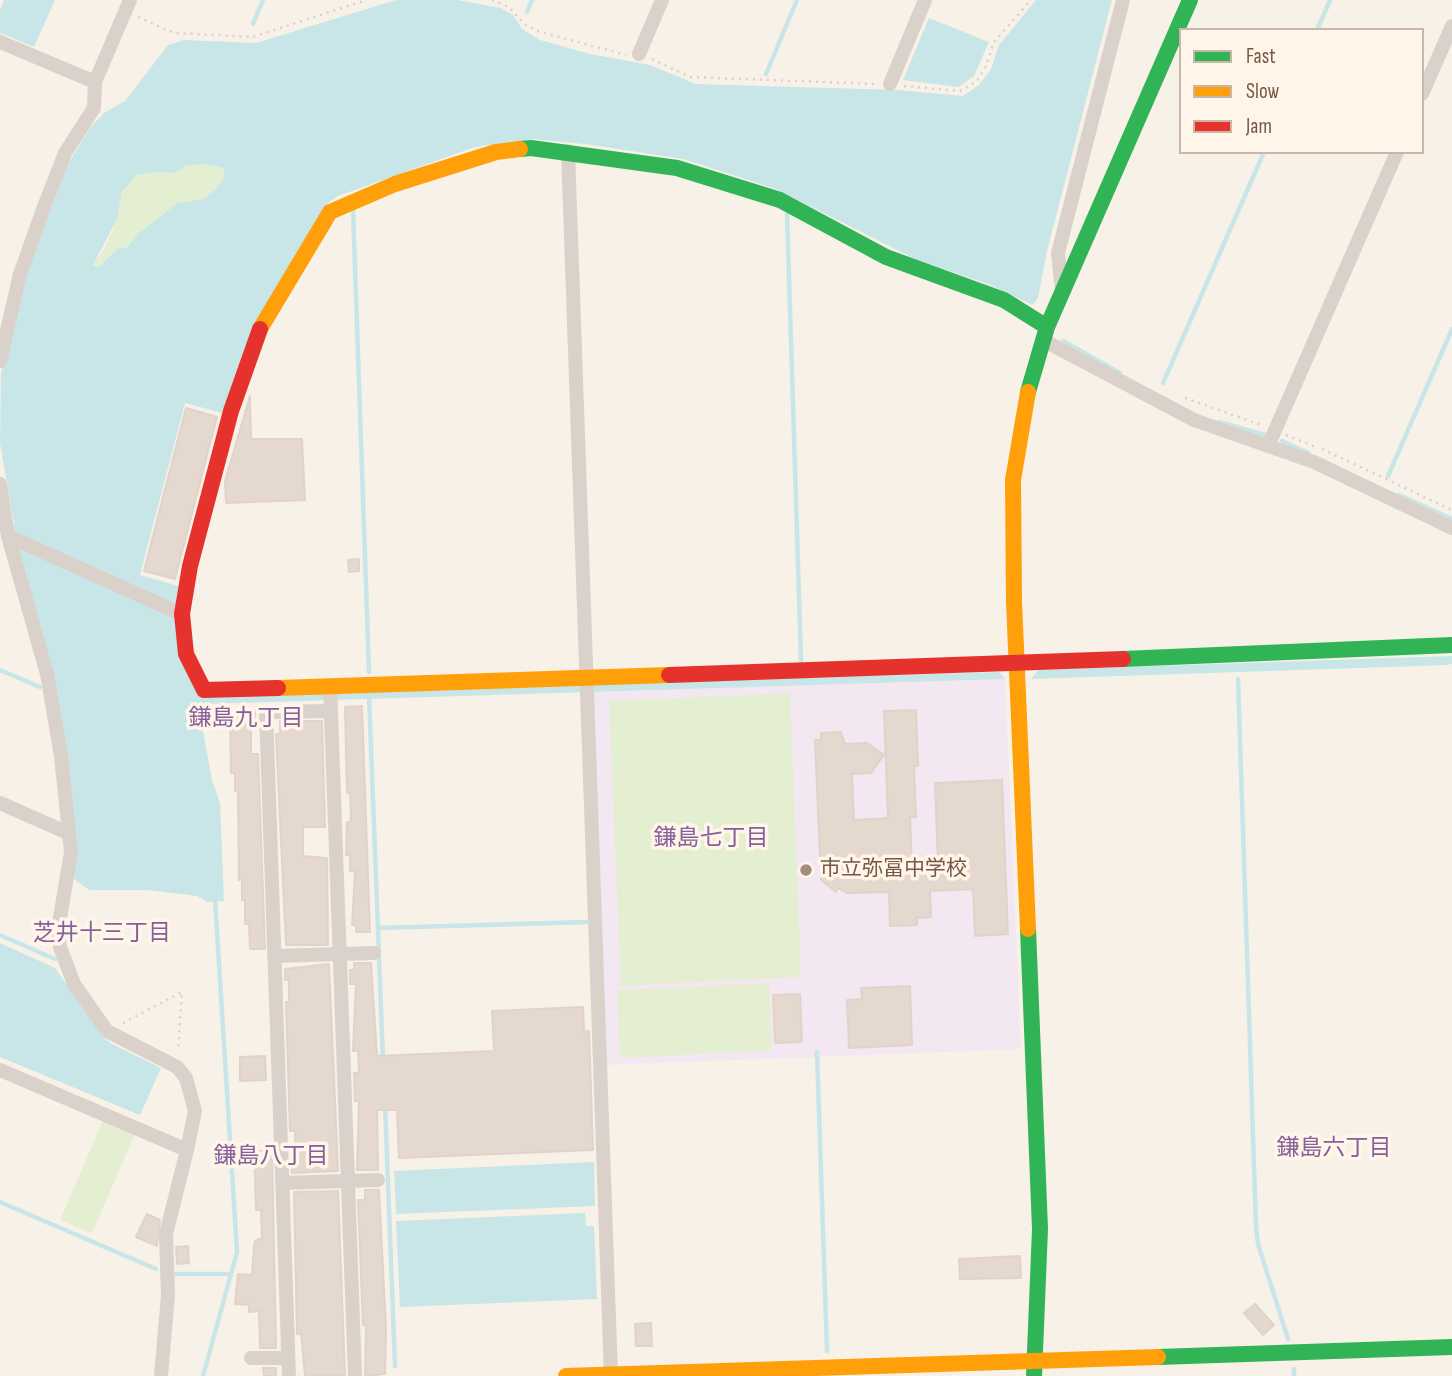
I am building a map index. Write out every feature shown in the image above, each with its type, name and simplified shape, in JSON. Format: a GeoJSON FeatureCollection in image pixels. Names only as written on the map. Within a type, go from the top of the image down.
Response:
{"type":"FeatureCollection","features":[{"type":"Feature","properties":{"kind":"street"},"geometry":{"type":"LineString","coordinates":[[639,54],[662,0]]}},
{"type":"Feature","properties":{"kind":"street"},"geometry":{"type":"LineString","coordinates":[[890,84],[925,0]]}},
{"type":"Feature","properties":{"kind":"street"},"geometry":{"type":"LineString","coordinates":[[1062,292],[1058,253],[1123,0]]}},
{"type":"Feature","properties":{"kind":"street"},"geometry":{"type":"LineString","coordinates":[[1035,1369],[1039,1202],[1013,480],[1030,381],[1045,333],[1190,0]]}},
{"type":"Feature","properties":{"kind":"street"},"geometry":{"type":"LineString","coordinates":[[0,360],[20,274],[65,153],[93,108],[95,82],[128,5]]}},
{"type":"Feature","properties":{"kind":"street"},"geometry":{"type":"LineString","coordinates":[[1424,89],[1452,26]]}},
{"type":"Feature","properties":{"kind":"street"},"geometry":{"type":"LineString","coordinates":[[0,42],[95,82]]}},
{"type":"Feature","properties":{"kind":"street"},"geometry":{"type":"LineString","coordinates":[[1452,528],[1272,437],[1194,420],[1045,333],[1004,300],[886,257],[780,200],[677,168],[531,148],[496,152],[395,184],[330,212],[323,219],[259,330],[231,411],[199,529],[180,614],[186,654],[204,690],[1018,664],[1452,645]]}},
{"type":"Feature","properties":{"kind":"street"},"geometry":{"type":"LineString","coordinates":[[568,151],[611,1376]]}},
{"type":"Feature","properties":{"kind":"street"},"geometry":{"type":"LineString","coordinates":[[1272,437],[1396,154]]}},
{"type":"Feature","properties":{"kind":"street"},"geometry":{"type":"LineString","coordinates":[[0,484],[7,536],[56,714],[71,852],[58,930],[60,947],[74,984],[107,1031],[177,1067],[186,1079],[195,1111],[166,1234],[168,1295],[161,1376]]}},
{"type":"Feature","properties":{"kind":"street"},"geometry":{"type":"LineString","coordinates":[[7,536],[180,614]]}},
{"type":"Feature","properties":{"kind":"street"},"geometry":{"type":"LineString","coordinates":[[330,686],[355,1376]]}},
{"type":"Feature","properties":{"kind":"street"},"geometry":{"type":"LineString","coordinates":[[289,1376],[266,712],[331,708]]}},
{"type":"Feature","properties":{"kind":"street"},"geometry":{"type":"LineString","coordinates":[[0,803],[68,832]]}},
{"type":"Feature","properties":{"kind":"street"},"geometry":{"type":"LineString","coordinates":[[274,956],[374,953]]}},
{"type":"Feature","properties":{"kind":"street"},"geometry":{"type":"LineString","coordinates":[[0,1070],[187,1150]]}},
{"type":"Feature","properties":{"kind":"street"},"geometry":{"type":"LineString","coordinates":[[282,1183],[378,1180]]}},
{"type":"Feature","properties":{"kind":"street"},"geometry":{"type":"LineString","coordinates":[[566,1376],[1035,1369],[1452,1347]]}},
{"type":"Feature","properties":{"kind":"street"},"geometry":{"type":"LineString","coordinates":[[251,1358],[288,1358]]}},
{"type":"Feature","properties":{"kind":"path"},"geometry":{"type":"LineString","coordinates":[[128,5],[174,33],[253,37],[366,0]]}},
{"type":"Feature","properties":{"kind":"path"},"geometry":{"type":"LineString","coordinates":[[492,0],[509,7],[537,31],[588,47],[639,54],[690,76],[890,84],[960,91],[977,81],[994,43],[1031,0]]}},
{"type":"Feature","properties":{"kind":"path"},"geometry":{"type":"LineString","coordinates":[[1177,394],[1272,437],[1339,456],[1452,510]]}},
{"type":"Feature","properties":{"kind":"path"},"geometry":{"type":"LineString","coordinates":[[107,1031],[182,992],[177,1067]]}},
{"type":"Feature","properties":{"kind":"shaded area","name":"市立弥冨中学校"},"geometry":{"type":"Polygon","coordinates":[[[1005,679],[1021,1049],[605,1065],[592,691],[1005,679]]]}},
{"type":"Feature","properties":{"kind":"green space"},"geometry":{"type":"Polygon","coordinates":[[[204,164],[223,168],[225,176],[216,189],[204,199],[177,203],[138,234],[127,247],[117,249],[98,269],[93,264],[103,251],[117,219],[122,192],[137,175],[174,173],[186,166],[204,164]]]}},
{"type":"Feature","properties":{"kind":"green space"},"geometry":{"type":"Polygon","coordinates":[[[790,693],[801,977],[621,986],[609,701],[790,693]]]}},
{"type":"Feature","properties":{"kind":"green space"},"geometry":{"type":"Polygon","coordinates":[[[769,983],[772,1050],[620,1058],[617,990],[769,983]]]}},
{"type":"Feature","properties":{"kind":"green space"},"geometry":{"type":"Polygon","coordinates":[[[103,1121],[135,1134],[92,1233],[60,1220],[103,1121]]]}},
{"type":"Feature","properties":{"kind":"water"},"geometry":{"type":"Polygon","coordinates":[[[4,0],[55,0],[34,47],[0,33],[0,10],[4,0]]]}},
{"type":"Feature","properties":{"kind":"water"},"geometry":{"type":"Polygon","coordinates":[[[396,0],[457,0],[501,8],[513,15],[522,29],[540,40],[590,54],[650,65],[696,84],[898,90],[963,96],[979,85],[991,69],[999,45],[1036,0],[1112,0],[1047,251],[1038,298],[1033,305],[988,284],[917,260],[776,189],[683,159],[534,139],[475,147],[338,196],[328,203],[222,413],[185,403],[140,575],[182,587],[202,696],[999,672],[1005,679],[206,704],[200,715],[212,780],[220,803],[224,901],[207,902],[197,896],[147,890],[89,890],[71,877],[76,856],[12,531],[14,524],[0,443],[1,373],[26,274],[67,165],[90,128],[104,113],[125,101],[168,45],[184,40],[256,43],[396,0]],[[204,164],[186,166],[174,173],[137,175],[122,192],[117,219],[93,265],[98,268],[117,249],[127,247],[138,234],[177,203],[204,199],[216,189],[225,176],[223,168],[204,164]]]}},
{"type":"Feature","properties":{"kind":"water"},"geometry":{"type":"Polygon","coordinates":[[[929,18],[989,42],[974,76],[959,87],[903,80],[929,18]]]}},
{"type":"Feature","properties":{"kind":"water"},"geometry":{"type":"Polygon","coordinates":[[[1452,656],[1452,664],[1447,665],[1031,679],[1038,670],[1452,656]]]}},
{"type":"Feature","properties":{"kind":"water"},"geometry":{"type":"Polygon","coordinates":[[[0,943],[55,968],[103,1037],[161,1068],[140,1115],[0,1057],[0,943]]]}},
{"type":"Feature","properties":{"kind":"water"},"geometry":{"type":"Polygon","coordinates":[[[594,1162],[595,1206],[396,1214],[394,1171],[594,1162]]]}},
{"type":"Feature","properties":{"kind":"water"},"geometry":{"type":"Polygon","coordinates":[[[585,1213],[586,1226],[594,1226],[597,1299],[400,1307],[396,1221],[585,1213]]]}},
{"type":"Feature","properties":{"kind":"building"},"geometry":{"type":"Polygon","coordinates":[[[250,396],[251,439],[302,439],[305,500],[226,503],[225,481],[250,396]]]}},
{"type":"Feature","properties":{"kind":"building"},"geometry":{"type":"Polygon","coordinates":[[[186,408],[217,417],[175,579],[144,571],[186,408]]]}},
{"type":"Feature","properties":{"kind":"building"},"geometry":{"type":"Polygon","coordinates":[[[359,559],[359,571],[349,572],[348,560],[359,559]]]}},
{"type":"Feature","properties":{"kind":"building"},"geometry":{"type":"Polygon","coordinates":[[[362,706],[370,932],[356,932],[356,925],[352,925],[355,871],[350,871],[350,855],[346,855],[347,822],[350,822],[351,815],[350,793],[347,793],[345,707],[362,706]]]}},
{"type":"Feature","properties":{"kind":"building"},"geometry":{"type":"Polygon","coordinates":[[[255,710],[255,727],[251,727],[251,754],[258,754],[265,949],[250,949],[249,924],[245,924],[245,900],[242,900],[242,879],[239,880],[238,791],[235,791],[235,773],[231,773],[230,717],[234,717],[234,711],[255,710]]]}},
{"type":"Feature","properties":{"kind":"building"},"geometry":{"type":"Polygon","coordinates":[[[916,710],[918,766],[914,766],[916,817],[910,817],[912,865],[938,863],[935,783],[1002,780],[1008,934],[975,936],[973,889],[930,891],[931,917],[917,918],[917,925],[890,926],[889,892],[847,893],[838,888],[836,892],[821,880],[815,740],[821,740],[821,733],[841,732],[845,744],[867,743],[884,755],[871,773],[852,774],[854,820],[888,818],[884,711],[916,710]]]}},
{"type":"Feature","properties":{"kind":"building"},"geometry":{"type":"Polygon","coordinates":[[[280,721],[322,721],[325,827],[303,827],[303,856],[327,858],[328,945],[286,945],[276,734],[280,734],[280,721]]]}},
{"type":"Feature","properties":{"kind":"building"},"geometry":{"type":"Polygon","coordinates":[[[354,963],[371,963],[377,1056],[494,1051],[492,1011],[583,1007],[584,1032],[589,1031],[593,1150],[399,1158],[397,1110],[377,1110],[378,1170],[357,1170],[359,1101],[355,1101],[354,1073],[359,1073],[358,1051],[353,1051],[356,984],[350,984],[350,970],[354,970],[354,963]]]}},
{"type":"Feature","properties":{"kind":"building"},"geometry":{"type":"Polygon","coordinates":[[[329,964],[338,1171],[292,1173],[291,1161],[296,1161],[295,1131],[290,1131],[286,1002],[289,1002],[289,980],[285,980],[285,969],[329,964]]]}},
{"type":"Feature","properties":{"kind":"building"},"geometry":{"type":"Polygon","coordinates":[[[910,986],[912,1045],[849,1048],[847,1000],[862,999],[861,988],[910,986]]]}},
{"type":"Feature","properties":{"kind":"building"},"geometry":{"type":"Polygon","coordinates":[[[800,994],[802,1042],[775,1043],[773,995],[800,994]]]}},
{"type":"Feature","properties":{"kind":"building"},"geometry":{"type":"Polygon","coordinates":[[[265,1056],[266,1080],[240,1081],[240,1057],[265,1056]]]}},
{"type":"Feature","properties":{"kind":"building"},"geometry":{"type":"Polygon","coordinates":[[[254,1150],[272,1153],[276,1348],[260,1348],[259,1311],[249,1312],[249,1305],[235,1304],[238,1274],[252,1275],[255,1241],[262,1238],[261,1210],[256,1210],[254,1150]]]}},
{"type":"Feature","properties":{"kind":"building"},"geometry":{"type":"Polygon","coordinates":[[[365,1190],[379,1190],[386,1328],[385,1374],[365,1376],[366,1325],[363,1325],[358,1200],[365,1200],[365,1190]]]}},
{"type":"Feature","properties":{"kind":"building"},"geometry":{"type":"Polygon","coordinates":[[[338,1191],[345,1376],[305,1375],[301,1333],[297,1334],[294,1192],[338,1191]]]}},
{"type":"Feature","properties":{"kind":"building"},"geometry":{"type":"Polygon","coordinates":[[[147,1214],[160,1220],[157,1246],[136,1237],[147,1214]]]}},
{"type":"Feature","properties":{"kind":"building"},"geometry":{"type":"Polygon","coordinates":[[[188,1246],[189,1263],[177,1264],[176,1247],[188,1246]]]}},
{"type":"Feature","properties":{"kind":"building"},"geometry":{"type":"Polygon","coordinates":[[[1020,1256],[1021,1278],[960,1279],[959,1259],[1020,1256]]]}},
{"type":"Feature","properties":{"kind":"building"},"geometry":{"type":"Polygon","coordinates":[[[1255,1304],[1274,1325],[1263,1335],[1244,1313],[1255,1304]]]}},
{"type":"Feature","properties":{"kind":"building"},"geometry":{"type":"Polygon","coordinates":[[[651,1323],[652,1346],[636,1346],[635,1324],[651,1323]]]}},
{"type":"Feature","properties":{"kind":"building"},"geometry":{"type":"Polygon","coordinates":[[[263,1368],[276,1368],[276,1376],[264,1376],[263,1368]]]}},
{"type":"Feature","properties":{"kind":"waterway"},"geometry":{"type":"LineString","coordinates":[[253,24],[263,0]]}},
{"type":"Feature","properties":{"kind":"waterway"},"geometry":{"type":"LineString","coordinates":[[527,12],[532,0]]}},
{"type":"Feature","properties":{"kind":"waterway"},"geometry":{"type":"LineString","coordinates":[[766,74],[797,0]]}},
{"type":"Feature","properties":{"kind":"waterway"},"geometry":{"type":"LineString","coordinates":[[1318,28],[1330,0]]}},
{"type":"Feature","properties":{"kind":"waterway"},"geometry":{"type":"LineString","coordinates":[[1163,383],[1263,154]]}},
{"type":"Feature","properties":{"kind":"waterway"},"geometry":{"type":"LineString","coordinates":[[353,210],[369,672]]}},
{"type":"Feature","properties":{"kind":"waterway"},"geometry":{"type":"LineString","coordinates":[[790,212],[787,214],[801,661]]}},
{"type":"Feature","properties":{"kind":"waterway"},"geometry":{"type":"LineString","coordinates":[[1388,476],[1452,329]]}},
{"type":"Feature","properties":{"kind":"waterway"},"geometry":{"type":"LineString","coordinates":[[1063,341],[1120,373]]}},
{"type":"Feature","properties":{"kind":"waterway"},"geometry":{"type":"LineString","coordinates":[[1219,422],[1265,435]]}},
{"type":"Feature","properties":{"kind":"waterway"},"geometry":{"type":"LineString","coordinates":[[1282,441],[1308,453]]}},
{"type":"Feature","properties":{"kind":"waterway"},"geometry":{"type":"LineString","coordinates":[[1399,495],[1452,519]]}},
{"type":"Feature","properties":{"kind":"waterway"},"geometry":{"type":"LineString","coordinates":[[0,670],[40,687]]}},
{"type":"Feature","properties":{"kind":"waterway"},"geometry":{"type":"LineString","coordinates":[[1238,679],[1256,1227],[1258,1244],[1288,1339]]}},
{"type":"Feature","properties":{"kind":"waterway"},"geometry":{"type":"LineString","coordinates":[[369,695],[383,1061]]}},
{"type":"Feature","properties":{"kind":"waterway"},"geometry":{"type":"LineString","coordinates":[[203,1376],[237,1252],[215,899]]}},
{"type":"Feature","properties":{"kind":"waterway"},"geometry":{"type":"LineString","coordinates":[[378,928],[587,922]]}},
{"type":"Feature","properties":{"kind":"waterway"},"geometry":{"type":"LineString","coordinates":[[0,935],[55,959]]}},
{"type":"Feature","properties":{"kind":"waterway"},"geometry":{"type":"LineString","coordinates":[[817,1052],[827,1351]]}},
{"type":"Feature","properties":{"kind":"waterway"},"geometry":{"type":"LineString","coordinates":[[385,1104],[395,1366]]}},
{"type":"Feature","properties":{"kind":"waterway"},"geometry":{"type":"LineString","coordinates":[[0,1202],[156,1269]]}},
{"type":"Feature","properties":{"kind":"waterway"},"geometry":{"type":"LineString","coordinates":[[172,1274],[231,1274]]}},
{"type":"Feature","properties":{"kind":"waterway"},"geometry":{"type":"LineString","coordinates":[[1294,1369],[1294,1376]]}},
{"type":"Feature","properties":{"kind":"traffic: fast"},"geometry":{"type":"LineString","coordinates":[[1028,392],[1047,327],[1190,0]]}},
{"type":"Feature","properties":{"kind":"traffic: fast"},"geometry":{"type":"LineString","coordinates":[[520,149],[531,148],[677,168],[780,200],[886,257],[1004,300],[1047,327]]}},
{"type":"Feature","properties":{"kind":"traffic: fast"},"geometry":{"type":"LineString","coordinates":[[1123,659],[1452,645]]}},
{"type":"Feature","properties":{"kind":"traffic: fast"},"geometry":{"type":"LineString","coordinates":[[1028,929],[1040,1229],[1034,1376]]}},
{"type":"Feature","properties":{"kind":"traffic: fast"},"geometry":{"type":"LineString","coordinates":[[1158,1357],[1452,1347]]}},
{"type":"Feature","properties":{"kind":"traffic: slow"},"geometry":{"type":"LineString","coordinates":[[260,329],[330,212],[395,184],[496,152],[520,149]]}},
{"type":"Feature","properties":{"kind":"traffic: slow"},"geometry":{"type":"LineString","coordinates":[[1028,392],[1013,480],[1014,601],[1028,929]]}},
{"type":"Feature","properties":{"kind":"traffic: slow"},"geometry":{"type":"LineString","coordinates":[[278,688],[669,675]]}},
{"type":"Feature","properties":{"kind":"traffic: slow"},"geometry":{"type":"LineString","coordinates":[[566,1376],[1158,1357]]}},
{"type":"Feature","properties":{"kind":"traffic: jam"},"geometry":{"type":"LineString","coordinates":[[260,329],[231,411],[190,566],[182,614],[186,654],[204,690],[278,688]]}},
{"type":"Feature","properties":{"kind":"traffic: jam"},"geometry":{"type":"LineString","coordinates":[[669,675],[1123,659]]}},
{"type":"Feature","properties":{"kind":"place","name":"市立弥冨中学校"},"geometry":{"type":"Point","coordinates":[806,870]}},
{"type":"Feature","properties":{"kind":"district","name":"鎌島九丁目"},"geometry":{"type":"Point","coordinates":[246,719]}},
{"type":"Feature","properties":{"kind":"district","name":"鎌島七丁目"},"geometry":{"type":"Point","coordinates":[711,839]}},
{"type":"Feature","properties":{"kind":"district","name":"芝井十三丁目"},"geometry":{"type":"Point","coordinates":[102,934]}},
{"type":"Feature","properties":{"kind":"district","name":"鎌島六丁目"},"geometry":{"type":"Point","coordinates":[1334,1149]}},
{"type":"Feature","properties":{"kind":"district","name":"鎌島八丁目"},"geometry":{"type":"Point","coordinates":[271,1157]}}]}
